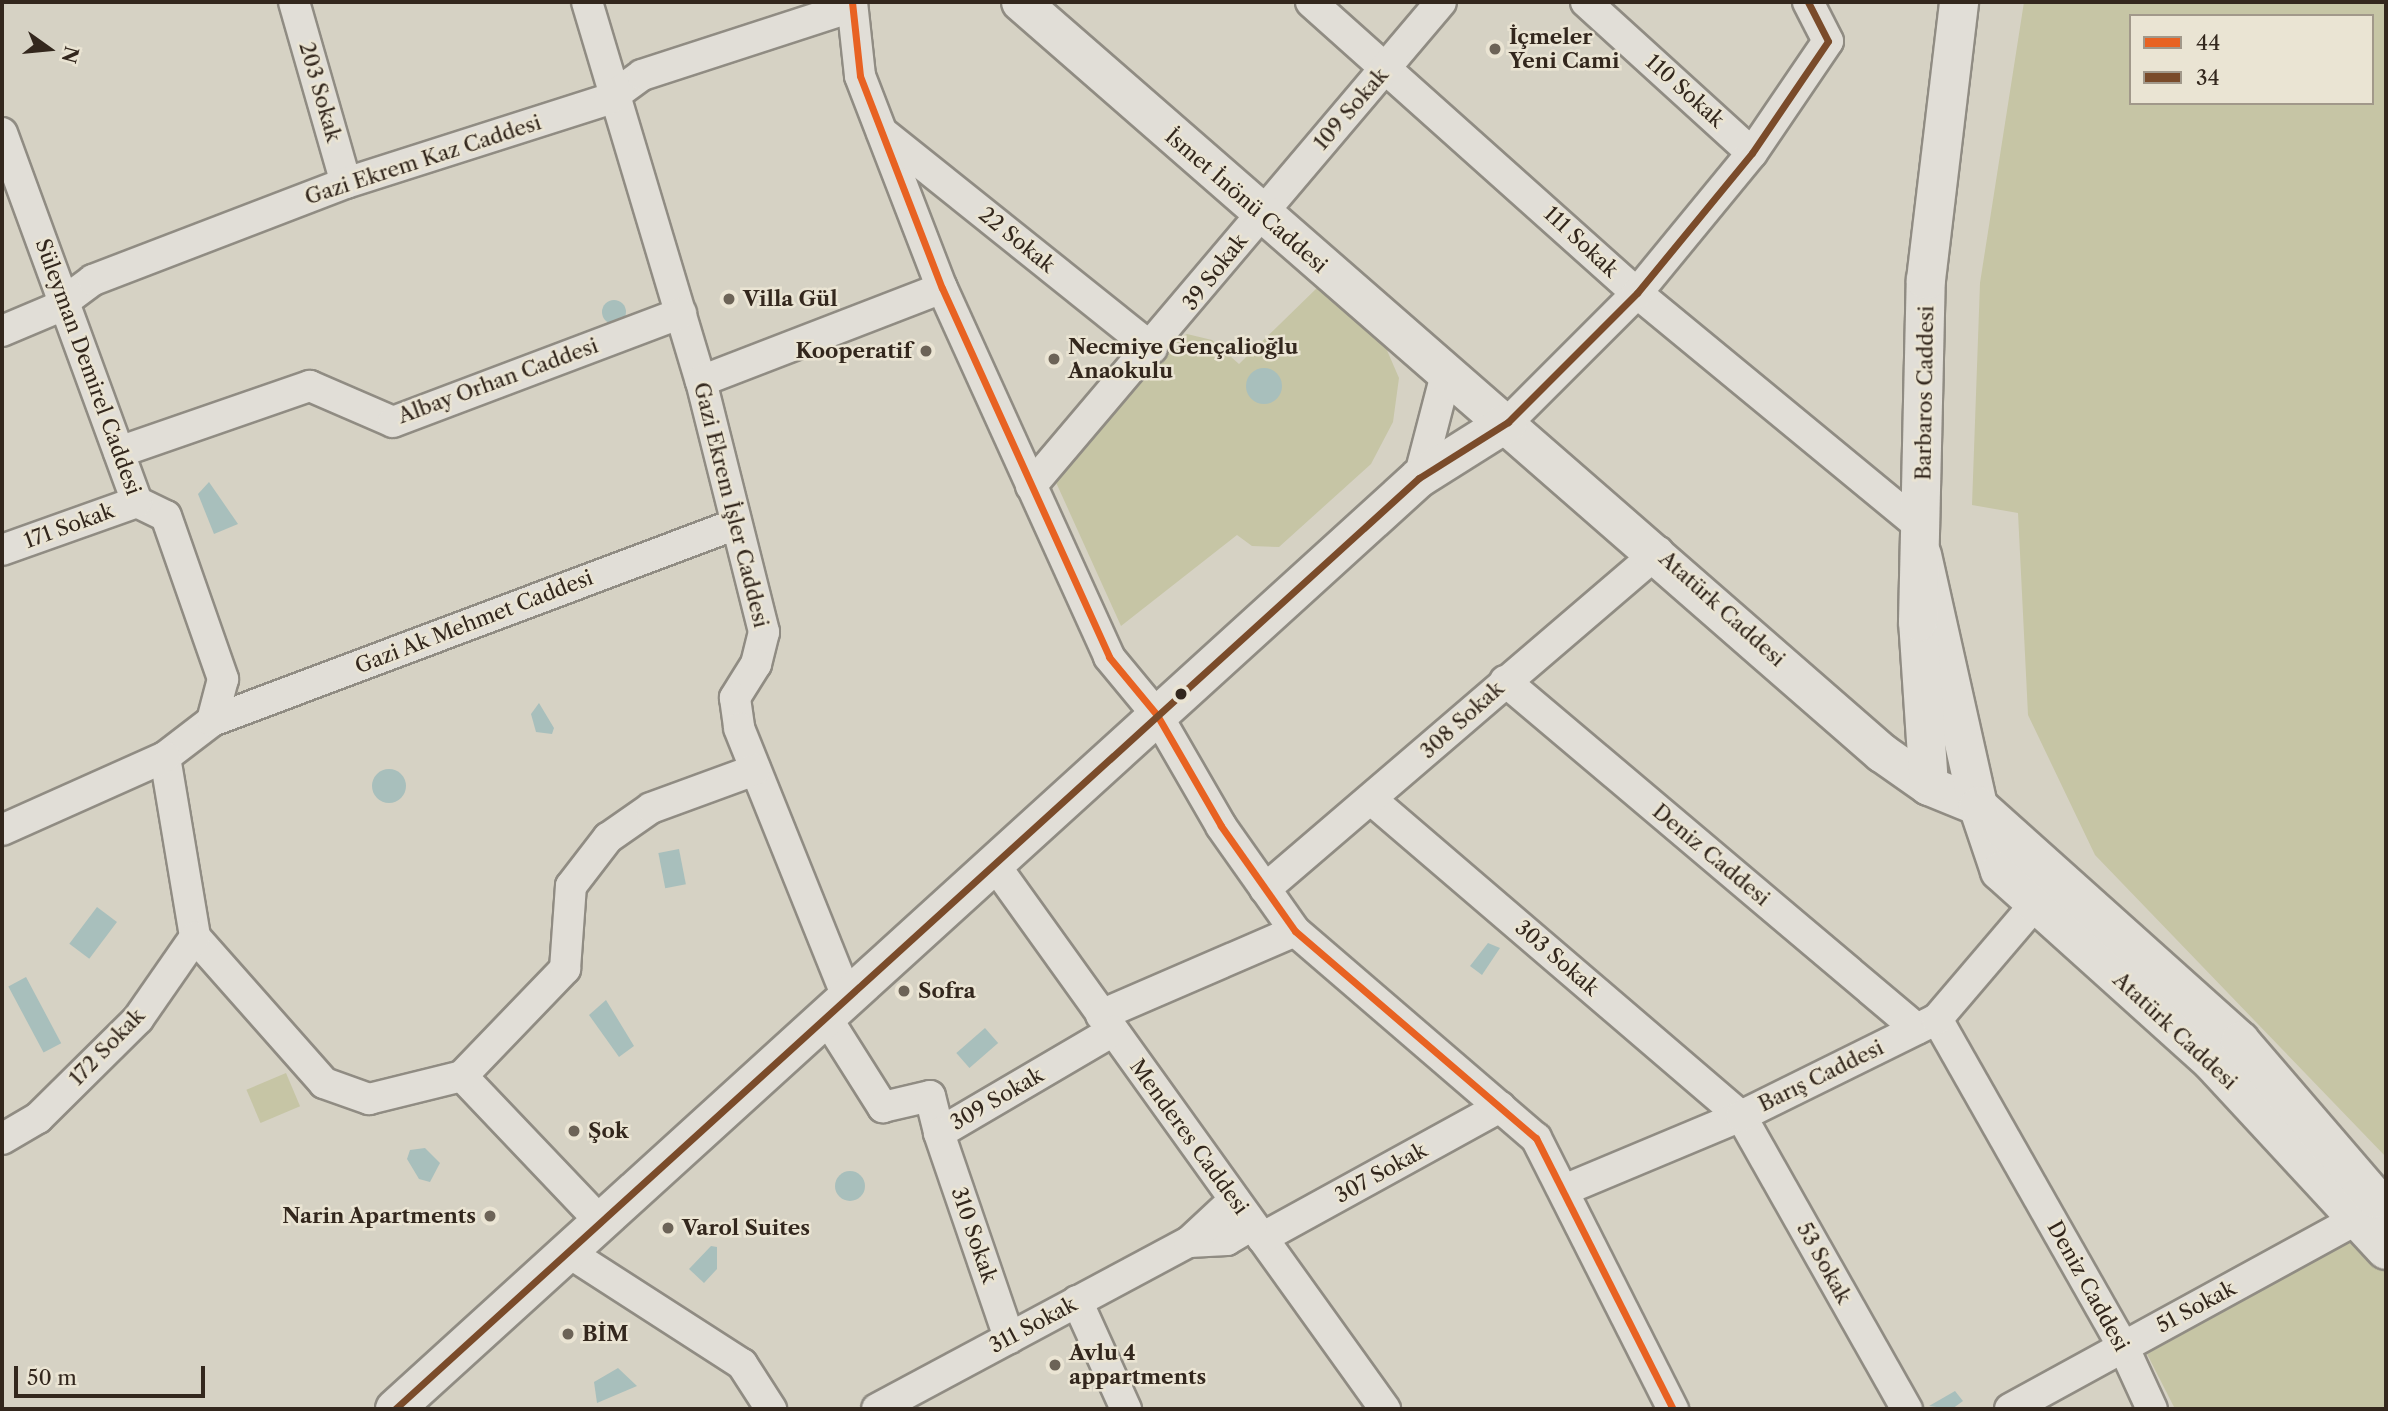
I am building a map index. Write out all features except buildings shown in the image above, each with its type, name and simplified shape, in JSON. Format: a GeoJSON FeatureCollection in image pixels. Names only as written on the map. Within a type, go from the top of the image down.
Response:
{"type":"FeatureCollection","features":[{"type":"Feature","properties":{"kind":"street","name":"203 Sokak"},"geometry":{"type":"LineString","coordinates":[[294,2],[346,183]]}},
{"type":"Feature","properties":{"kind":"street","name":"Gazi Ekrem İşler Caddesi"},"geometry":{"type":"LineString","coordinates":[[587,2],[619,92],[701,381],[764,632],[756,664],[735,698],[755,770],[836,1007]]}},
{"type":"Feature","properties":{"kind":"street","name":"111 Sokak"},"geometry":{"type":"LineString","coordinates":[[1311,2],[1389,65],[1637,293],[1922,542]]}},
{"type":"Feature","properties":{"kind":"street","name":"109 Sokak"},"geometry":{"type":"LineString","coordinates":[[1258,215],[1441,2]]}},
{"type":"Feature","properties":{"kind":"street","name":"110 Sokak"},"geometry":{"type":"LineString","coordinates":[[1586,2],[1752,153]]}},
{"type":"Feature","properties":{"kind":"street"},"geometry":{"type":"LineString","coordinates":[[395,1409],[1419,478],[1508,422],[1637,293],[1752,153],[1828,41],[1808,2]]}},
{"type":"Feature","properties":{"kind":"street","name":"Barbaros Caddesi"},"geometry":{"type":"LineString","coordinates":[[1929,786],[1918,622],[1922,542],[1926,281],[1959,2]]}},
{"type":"Feature","properties":{"kind":"street","name":"Gazi Ekrem Kaz Caddesi"},"geometry":{"type":"LineString","coordinates":[[2,331],[64,301],[93,280],[346,183],[619,92],[642,75],[852,4]]}},
{"type":"Feature","properties":{"kind":"street"},"geometry":{"type":"LineString","coordinates":[[852,4],[860,76],[942,288],[1108,657],[1157,715],[1221,826],[1296,931],[1536,1138],[1673,1409]]}},
{"type":"Feature","properties":{"kind":"street","name":"İsmet İnönü Caddesi"},"geometry":{"type":"LineString","coordinates":[[1040,10],[1258,215],[1460,386]]}},
{"type":"Feature","properties":{"kind":"street","name":"22 Sokak"},"geometry":{"type":"LineString","coordinates":[[882,132],[1152,348]]}},
{"type":"Feature","properties":{"kind":"street","name":"Süleyman Demirel Caddesi"},"geometry":{"type":"LineString","coordinates":[[2,133],[136,502],[166,516],[223,679],[212,721]]}},
{"type":"Feature","properties":{"kind":"street","name":"39 Sokak"},"geometry":{"type":"LineString","coordinates":[[1031,486],[1234,254],[1258,215]]}},
{"type":"Feature","properties":{"kind":"street"},"geometry":{"type":"LineString","coordinates":[[701,381],[942,288]]}},
{"type":"Feature","properties":{"kind":"street","name":"Albay Orhan Caddesi"},"geometry":{"type":"LineString","coordinates":[[119,452],[310,386],[393,422],[681,313]]}},
{"type":"Feature","properties":{"kind":"street"},"geometry":{"type":"LineString","coordinates":[[1419,478],[1460,386]]}},
{"type":"Feature","properties":{"kind":"street","name":"Atatürk Caddesi"},"geometry":{"type":"LineString","coordinates":[[1460,386],[1508,422],[1658,552],[1882,753],[1929,786],[1978,806],[2240,1041],[2376,1211],[2386,1250]]}},
{"type":"Feature","properties":{"kind":"street","name":"171 Sokak"},"geometry":{"type":"LineString","coordinates":[[2,550],[136,502]]}},
{"type":"Feature","properties":{"kind":"street","name":"Gazi Ak Mehmet Caddesi"},"geometry":{"type":"LineString","coordinates":[[212,721],[736,524]]}},
{"type":"Feature","properties":{"kind":"street","name":"Atatürk Caddesi"},"geometry":{"type":"LineString","coordinates":[[1922,542],[1978,806],[2000,871],[2376,1211]]}},
{"type":"Feature","properties":{"kind":"street","name":"308 Sokak"},"geometry":{"type":"LineString","coordinates":[[1265,889],[1373,801],[1505,681],[1658,552]]}},
{"type":"Feature","properties":{"kind":"street","name":"Deniz Caddesi"},"geometry":{"type":"LineString","coordinates":[[1505,681],[1927,1024],[2123,1346],[2152,1409]]}},
{"type":"Feature","properties":{"kind":"street"},"geometry":{"type":"LineString","coordinates":[[2,830],[164,757],[212,721]]}},
{"type":"Feature","properties":{"kind":"street"},"geometry":{"type":"LineString","coordinates":[[164,757],[195,937],[324,1083],[369,1099],[462,1076],[565,969],[570,886],[608,838],[651,808],[755,770]]}},
{"type":"Feature","properties":{"kind":"street","name":"303 Sokak"},"geometry":{"type":"LineString","coordinates":[[1373,801],[1741,1116]]}},
{"type":"Feature","properties":{"kind":"street","name":"Menderes Caddesi"},"geometry":{"type":"LineString","coordinates":[[995,864],[1384,1409]]}},
{"type":"Feature","properties":{"kind":"street","name":"Barış Caddesi"},"geometry":{"type":"LineString","coordinates":[[1564,1190],[1741,1116],[1927,1024],[2036,903]]}},
{"type":"Feature","properties":{"kind":"street","name":"309 Sokak"},"geometry":{"type":"LineString","coordinates":[[836,1007],[883,1107],[930,1096],[939,1133],[1107,1023],[1296,931]]}},
{"type":"Feature","properties":{"kind":"street","name":"172 Sokak"},"geometry":{"type":"LineString","coordinates":[[2,1139],[37,1118],[138,1019],[195,937]]}},
{"type":"Feature","properties":{"kind":"street"},"geometry":{"type":"LineString","coordinates":[[462,1076],[601,1222]]}},
{"type":"Feature","properties":{"kind":"street","name":"307 Sokak"},"geometry":{"type":"LineString","coordinates":[[1189,1242],[1227,1240],[1257,1232],[1500,1107]]}},
{"type":"Feature","properties":{"kind":"street","name":"53 Sokak"},"geometry":{"type":"LineString","coordinates":[[1741,1116],[1907,1409]]}},
{"type":"Feature","properties":{"kind":"street","name":"310 Sokak"},"geometry":{"type":"LineString","coordinates":[[939,1133],[1009,1338]]}},
{"type":"Feature","properties":{"kind":"street"},"geometry":{"type":"LineString","coordinates":[[1189,1242],[1234,1200]]}},
{"type":"Feature","properties":{"kind":"street","name":"51 Sokak"},"geometry":{"type":"LineString","coordinates":[[2010,1409],[2376,1211]]}},
{"type":"Feature","properties":{"kind":"street","name":"311 Sokak"},"geometry":{"type":"LineString","coordinates":[[877,1409],[1189,1242]]}},
{"type":"Feature","properties":{"kind":"street"},"geometry":{"type":"LineString","coordinates":[[568,1252],[742,1364],[771,1409]]}},
{"type":"Feature","properties":{"kind":"street"},"geometry":{"type":"LineString","coordinates":[[1077,1301],[1126,1409]]}},
{"type":"Feature","properties":{"kind":"green space"},"geometry":{"type":"Polygon","coordinates":[[[2024,2],[2386,2],[2386,1157],[2095,855],[2028,715],[2018,513],[1972,505],[1980,283],[2024,2]]]}},
{"type":"Feature","properties":{"kind":"green space"},"geometry":{"type":"Polygon","coordinates":[[[1319,286],[1386,348],[1399,378],[1393,422],[1371,464],[1279,547],[1252,546],[1237,535],[1121,626],[1054,478],[1171,342],[1187,334],[1212,340],[1239,364],[1319,286]]]}},
{"type":"Feature","properties":{"kind":"green space"},"geometry":{"type":"Polygon","coordinates":[[[286,1073],[300,1106],[260,1123],[246,1090],[286,1073]]]}},
{"type":"Feature","properties":{"kind":"green space"},"geometry":{"type":"Polygon","coordinates":[[[2359,1237],[2386,1274],[2386,1409],[2175,1409],[2147,1354],[2359,1237]]]}},
{"type":"Feature","properties":{"kind":"water"},"geometry":{"type":"Polygon","coordinates":[[[614,300],[622,304],[626,312],[622,320],[614,324],[606,320],[602,312],[606,304],[614,300]]]}},
{"type":"Feature","properties":{"kind":"water"},"geometry":{"type":"Polygon","coordinates":[[[1264,368],[1277,373],[1282,386],[1277,399],[1264,404],[1251,399],[1246,386],[1251,373],[1264,368]]]}},
{"type":"Feature","properties":{"kind":"water"},"geometry":{"type":"Polygon","coordinates":[[[209,482],[238,524],[214,534],[198,494],[209,482]]]}},
{"type":"Feature","properties":{"kind":"water"},"geometry":{"type":"Polygon","coordinates":[[[539,703],[554,728],[552,734],[536,732],[531,714],[539,703]]]}},
{"type":"Feature","properties":{"kind":"water"},"geometry":{"type":"Polygon","coordinates":[[[389,769],[401,774],[406,786],[401,798],[389,803],[377,798],[372,786],[377,774],[389,769]]]}},
{"type":"Feature","properties":{"kind":"water"},"geometry":{"type":"Polygon","coordinates":[[[679,849],[686,884],[665,888],[658,853],[679,849]]]}},
{"type":"Feature","properties":{"kind":"water"},"geometry":{"type":"Polygon","coordinates":[[[97,907],[117,922],[89,959],[69,944],[97,907]]]}},
{"type":"Feature","properties":{"kind":"water"},"geometry":{"type":"Polygon","coordinates":[[[1488,943],[1500,948],[1482,975],[1470,966],[1488,943]]]}},
{"type":"Feature","properties":{"kind":"water"},"geometry":{"type":"Polygon","coordinates":[[[26,977],[61,1043],[44,1053],[8,986],[26,977]]]}},
{"type":"Feature","properties":{"kind":"water"},"geometry":{"type":"Polygon","coordinates":[[[606,1000],[634,1046],[619,1057],[589,1015],[606,1000]]]}},
{"type":"Feature","properties":{"kind":"water"},"geometry":{"type":"Polygon","coordinates":[[[985,1028],[998,1043],[969,1068],[956,1053],[985,1028]]]}},
{"type":"Feature","properties":{"kind":"water"},"geometry":{"type":"Polygon","coordinates":[[[425,1148],[440,1163],[430,1182],[419,1179],[407,1159],[410,1150],[425,1148]]]}},
{"type":"Feature","properties":{"kind":"water"},"geometry":{"type":"Polygon","coordinates":[[[850,1171],[861,1175],[865,1186],[861,1197],[850,1201],[839,1197],[835,1186],[839,1175],[850,1171]]]}},
{"type":"Feature","properties":{"kind":"water"},"geometry":{"type":"Polygon","coordinates":[[[711,1246],[717,1247],[717,1269],[704,1283],[689,1269],[711,1246]]]}},
{"type":"Feature","properties":{"kind":"water"},"geometry":{"type":"Polygon","coordinates":[[[618,1368],[637,1386],[597,1403],[594,1382],[618,1368]]]}},
{"type":"Feature","properties":{"kind":"water"},"geometry":{"type":"Polygon","coordinates":[[[1955,1391],[1963,1401],[1952,1409],[1929,1406],[1955,1391]]]}},
{"type":"Feature","properties":{"kind":"transit line","name":"44"},"geometry":{"type":"LineString","coordinates":[[852,2],[860,76],[942,288],[1109,657],[1157,715],[1221,826],[1295,931],[1536,1138],[1673,1409]]}},
{"type":"Feature","properties":{"kind":"transit line","name":"34"},"geometry":{"type":"LineString","coordinates":[[395,1409],[1419,478],[1508,422],[1637,293],[1752,153],[1828,41],[1808,2]]}},
{"type":"Feature","properties":{"kind":"place","name":"İçmeler Yeni Cami"},"geometry":{"type":"Point","coordinates":[1495,49]}},
{"type":"Feature","properties":{"kind":"place","name":"Villa Gül"},"geometry":{"type":"Point","coordinates":[729,299]}},
{"type":"Feature","properties":{"kind":"place","name":"Kooperatif"},"geometry":{"type":"Point","coordinates":[926,351]}},
{"type":"Feature","properties":{"kind":"place","name":"Necmiye Gençalioğlu Anaokulu"},"geometry":{"type":"Point","coordinates":[1054,359]}},
{"type":"Feature","properties":{"kind":"place","name":"Sofra"},"geometry":{"type":"Point","coordinates":[904,991]}},
{"type":"Feature","properties":{"kind":"place","name":"Şok"},"geometry":{"type":"Point","coordinates":[574,1131]}},
{"type":"Feature","properties":{"kind":"place","name":"Narin Apartments"},"geometry":{"type":"Point","coordinates":[490,1216]}},
{"type":"Feature","properties":{"kind":"place","name":"Varol Suites"},"geometry":{"type":"Point","coordinates":[668,1228]}},
{"type":"Feature","properties":{"kind":"place","name":"BİM"},"geometry":{"type":"Point","coordinates":[568,1334]}},
{"type":"Feature","properties":{"kind":"place","name":"Avlu 4 appartments"},"geometry":{"type":"Point","coordinates":[1055,1365]}}]}
